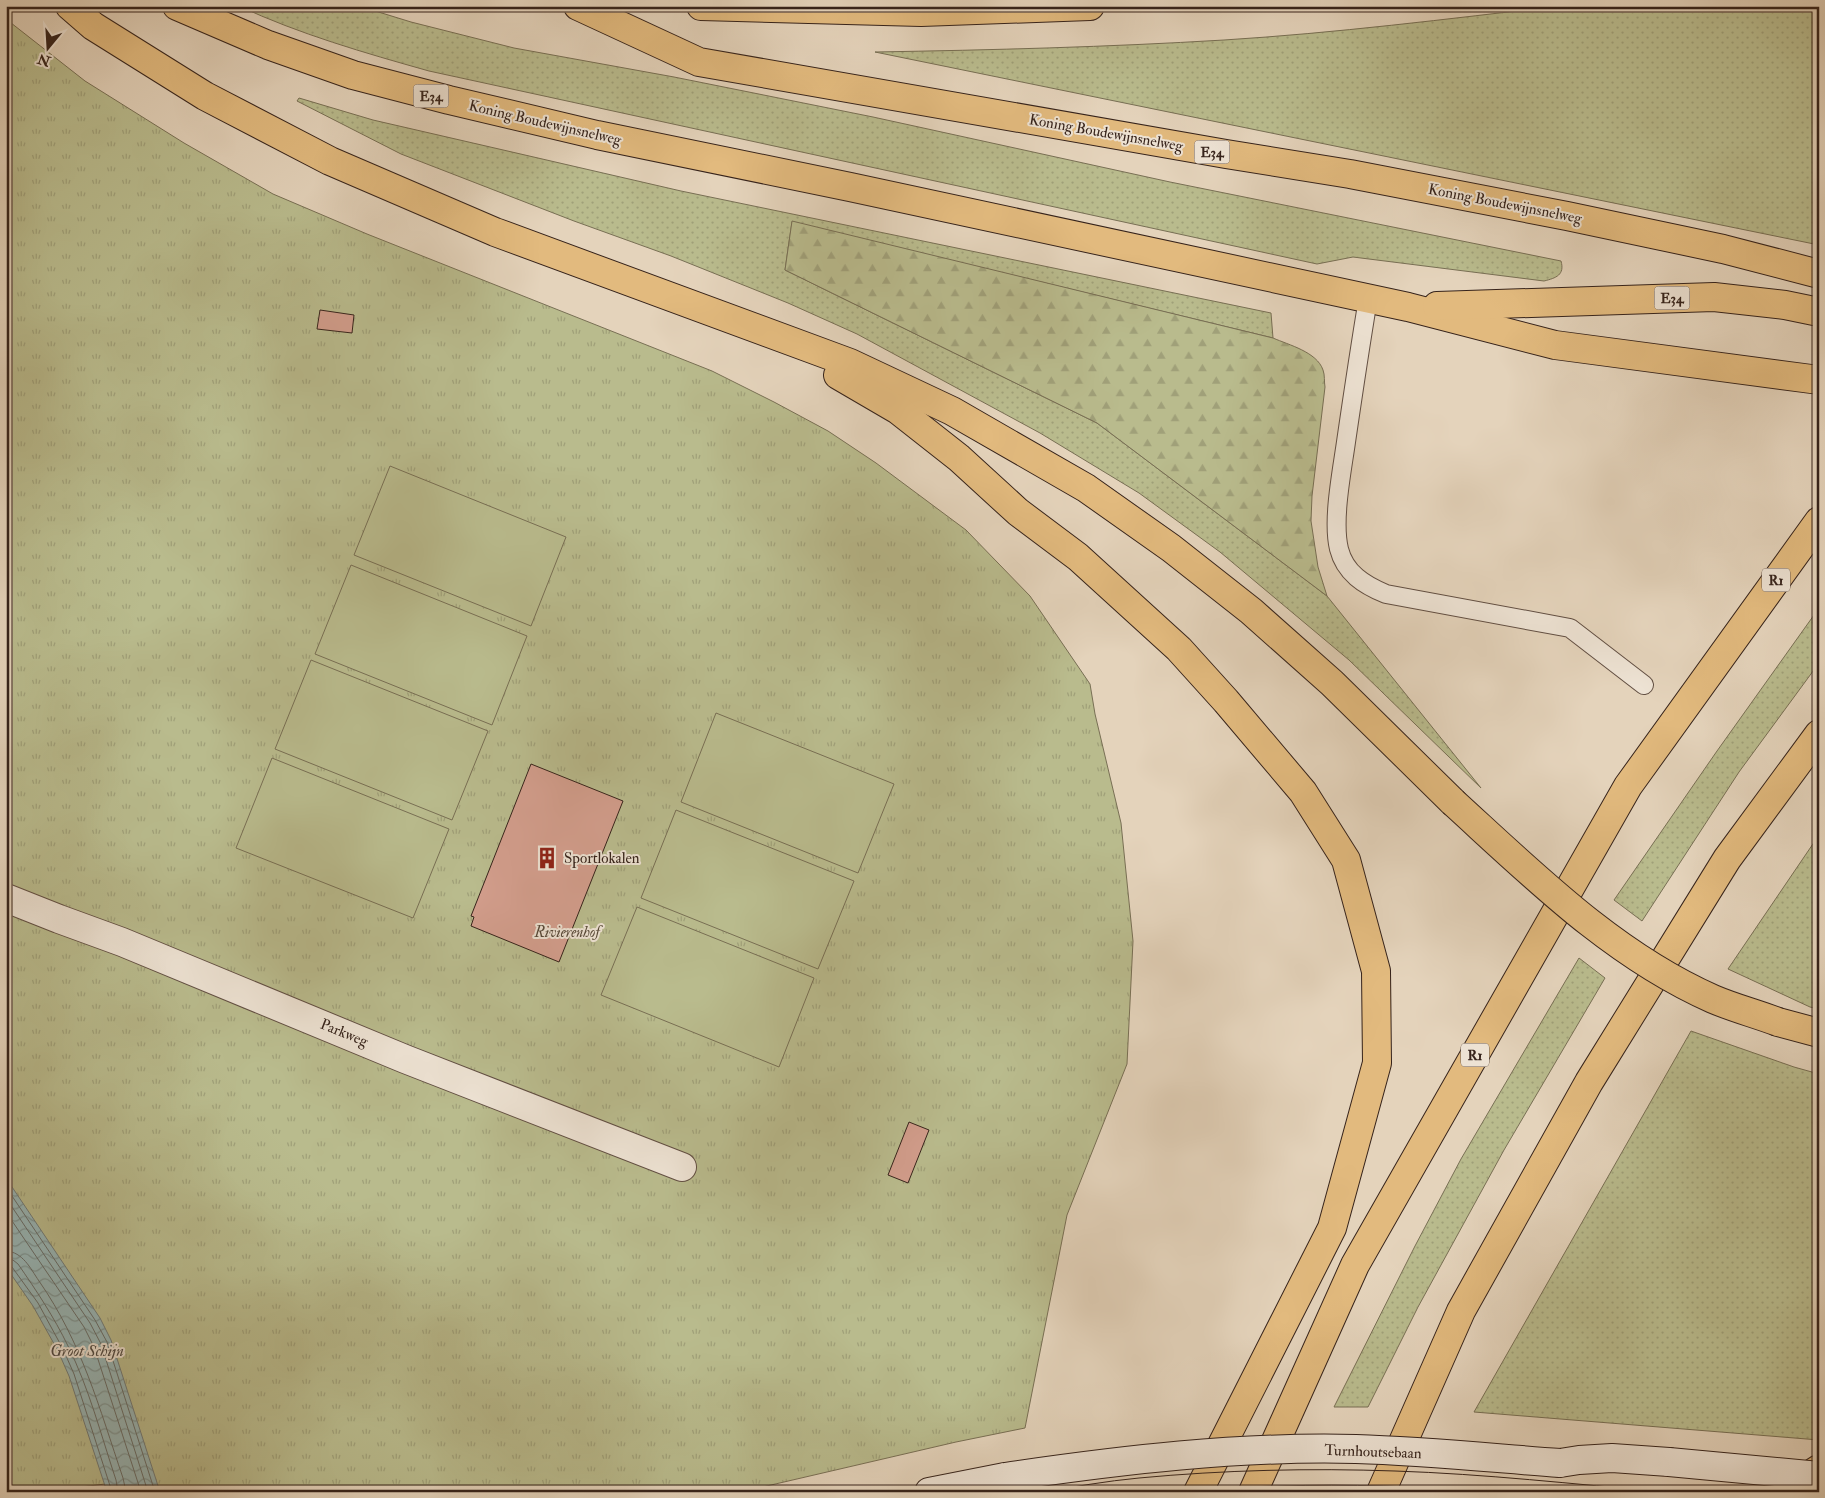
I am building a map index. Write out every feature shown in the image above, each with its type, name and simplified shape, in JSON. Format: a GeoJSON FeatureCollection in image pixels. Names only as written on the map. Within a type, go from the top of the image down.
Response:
{"type":"FeatureCollection","features":[{"type":"Feature","properties":{"kind":"highway"},"geometry":{"type":"LineString","coordinates":[[70,6],[93,26],[205,96],[330,161],[495,232],[850,363],[952,411],[1086,488],[1172,548],[1251,611],[1332,683],[1453,802],[1533,876],[1611,940],[1662,972],[1714,999],[1778,1022],[1819,1033]]}},
{"type":"Feature","properties":{"kind":"highway","name":"Koning Boudewijnsnelweg"},"geometry":{"type":"LineString","coordinates":[[178,6],[268,45],[352,75],[449,100],[597,136],[748,166],[1368,299]]}},
{"type":"Feature","properties":{"kind":"highway","name":"Koning Boudewijnsnelweg"},"geometry":{"type":"LineString","coordinates":[[578,6],[699,62],[1360,176],[1567,216],[1713,247],[1814,273]]}},
{"type":"Feature","properties":{"kind":"highway"},"geometry":{"type":"LineString","coordinates":[[701,6],[921,12],[1090,6]]}},
{"type":"Feature","properties":{"kind":"highway","name":"E34"},"geometry":{"type":"LineString","coordinates":[[1408,307],[1714,297],[1785,305],[1819,312]]}},
{"type":"Feature","properties":{"kind":"highway","name":"E34"},"geometry":{"type":"LineString","coordinates":[[1368,299],[1408,307],[1555,345],[1819,380]]}},
{"type":"Feature","properties":{"kind":"highway"},"geometry":{"type":"LineString","coordinates":[[742,323],[823,366],[898,410],[959,458],[1018,512],[1078,557],[1179,649],[1226,701],[1303,792],[1346,860],[1376,971],[1377,1063],[1332,1228],[1198,1492]]}},
{"type":"Feature","properties":{"kind":"highway","name":"R1"},"geometry":{"type":"LineString","coordinates":[[1253,1492],[1355,1265],[1628,786],[1819,520]]}},
{"type":"Feature","properties":{"kind":"highway"},"geometry":{"type":"LineString","coordinates":[[1381,1492],[1461,1311],[1589,1082],[1727,859],[1819,734]]}},
{"type":"Feature","properties":{"kind":"highway"},"geometry":{"type":"LineString","coordinates":[[1783,1492],[1819,1469]]}},
{"type":"Feature","properties":{"kind":"main road","name":"Parkweg"},"geometry":{"type":"LineString","coordinates":[[6,898],[122,942],[405,1059],[682,1167]]}},
{"type":"Feature","properties":{"kind":"main road","name":"Turnhoutsebaan"},"geometry":{"type":"LineString","coordinates":[[929,1492],[1005,1477],[1116,1461],[1280,1450],[1356,1449],[1560,1463],[1612,1458],[1819,1476]]}},
{"type":"Feature","properties":{"kind":"lane"},"geometry":{"type":"LineString","coordinates":[[1368,299],[1340,479],[1337,530],[1339,550],[1347,566],[1357,579],[1370,588],[1386,594],[1570,628],[1644,685]]}},
{"type":"Feature","properties":{"kind":"lane","name":"E34"},"geometry":{"type":"LineString","coordinates":[[1733,368],[1819,393]]}},
{"type":"Feature","properties":{"kind":"green space"},"geometry":{"type":"Polygon","coordinates":[[[239,6],[359,6],[411,22],[514,48],[674,77],[873,117],[1170,182],[1561,261],[1562,270],[1556,277],[1544,281],[1353,257],[1317,264],[429,71],[309,34],[239,6]]]}},
{"type":"Feature","properties":{"kind":"green space"},"geometry":{"type":"Polygon","coordinates":[[[1559,6],[1819,6],[1819,245],[875,52],[1050,48],[1224,40],[1350,30],[1559,6]]]}},
{"type":"Feature","properties":{"kind":"green space","name":"Rivierenhof"},"geometry":{"type":"Polygon","coordinates":[[[6,19],[85,81],[184,143],[273,194],[367,234],[712,371],[828,431],[876,463],[966,530],[1030,596],[1090,684],[1095,714],[1121,823],[1133,941],[1127,1064],[1067,1215],[1025,1428],[956,1442],[741,1492],[107,1492],[105,1484],[40,1492],[6,1492],[6,19]]]}},
{"type":"Feature","properties":{"kind":"green space"},"geometry":{"type":"Polygon","coordinates":[[[299,98],[373,120],[681,191],[1271,313],[1273,338],[792,222],[785,270],[1097,423],[1327,596],[1481,788],[1349,660],[1220,552],[1139,493],[1040,433],[857,334],[788,303],[671,256],[574,221],[401,154],[297,101],[299,98]]]}},
{"type":"Feature","properties":{"kind":"green space"},"geometry":{"type":"Polygon","coordinates":[[[792,221],[1273,338],[1294,346],[1315,358],[1323,370],[1325,387],[1312,496],[1311,521],[1318,567],[1327,596],[1097,423],[785,270],[792,221]]]}},
{"type":"Feature","properties":{"kind":"green space"},"geometry":{"type":"Polygon","coordinates":[[[390,466],[566,537],[531,626],[354,555],[390,466]]]}},
{"type":"Feature","properties":{"kind":"green space"},"geometry":{"type":"Polygon","coordinates":[[[351,565],[527,636],[492,725],[315,654],[351,565]]]}},
{"type":"Feature","properties":{"kind":"green space"},"geometry":{"type":"Polygon","coordinates":[[[1819,608],[1819,663],[1739,772],[1642,921],[1614,900],[1819,608]]]}},
{"type":"Feature","properties":{"kind":"green space"},"geometry":{"type":"Polygon","coordinates":[[[311,660],[488,731],[452,820],[275,749],[311,660]]]}},
{"type":"Feature","properties":{"kind":"green space"},"geometry":{"type":"Polygon","coordinates":[[[716,713],[894,784],[858,873],[681,802],[716,713]]]}},
{"type":"Feature","properties":{"kind":"green space"},"geometry":{"type":"Polygon","coordinates":[[[272,758],[449,829],[413,918],[236,848],[272,758]]]}},
{"type":"Feature","properties":{"kind":"green space"},"geometry":{"type":"Polygon","coordinates":[[[676,810],[854,881],[818,969],[641,898],[676,810]]]}},
{"type":"Feature","properties":{"kind":"green space"},"geometry":{"type":"Polygon","coordinates":[[[1819,835],[1819,1009],[1810,1007],[1728,969],[1819,835]]]}},
{"type":"Feature","properties":{"kind":"green space"},"geometry":{"type":"Polygon","coordinates":[[[637,907],[814,978],[779,1067],[601,995],[637,907]]]}},
{"type":"Feature","properties":{"kind":"green space"},"geometry":{"type":"Polygon","coordinates":[[[1579,958],[1605,978],[1504,1150],[1418,1307],[1368,1407],[1334,1407],[1461,1159],[1579,958]]]}},
{"type":"Feature","properties":{"kind":"green space"},"geometry":{"type":"Polygon","coordinates":[[[1691,1031],[1819,1074],[1819,1440],[1474,1412],[1691,1031]]]}},
{"type":"Feature","properties":{"kind":"water","name":"Groot Schijn"},"geometry":{"type":"Polygon","coordinates":[[[6,1178],[100,1318],[111,1340],[160,1492],[107,1492],[69,1376],[58,1351],[33,1306],[6,1267],[6,1178]]]}},
{"type":"Feature","properties":{"kind":"building"},"geometry":{"type":"Polygon","coordinates":[[[320,310],[354,315],[352,333],[317,329],[320,310]]]}},
{"type":"Feature","properties":{"kind":"building","name":"Sportlokalen"},"geometry":{"type":"Polygon","coordinates":[[[531,764],[623,801],[559,962],[471,926],[474,917],[471,916],[531,764]]]}},
{"type":"Feature","properties":{"kind":"building"},"geometry":{"type":"Polygon","coordinates":[[[909,1122],[929,1130],[908,1183],[888,1175],[909,1122]]]}},
{"type":"Feature","properties":{"kind":"tram line"},"geometry":{"type":"LineString","coordinates":[[1042,1492],[1171,1475],[1267,1470],[1395,1471],[1462,1474],[1663,1492]]}},
{"type":"Feature","properties":{"kind":"tram line"},"geometry":{"type":"LineString","coordinates":[[1165,1492],[1236,1487],[1332,1485],[1487,1492]]}},
{"type":"Feature","properties":{"kind":"place","name":"Sportlokalen"},"geometry":{"type":"Point","coordinates":[547,858]}}]}
